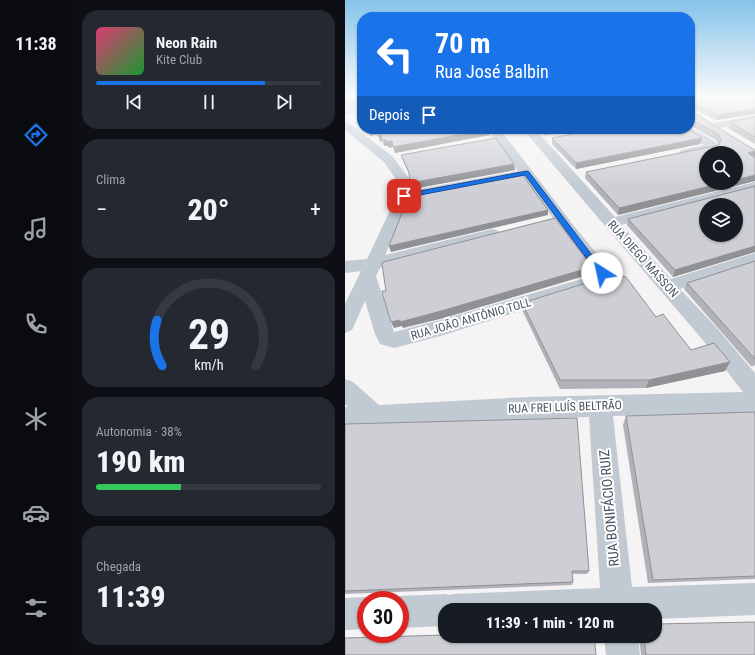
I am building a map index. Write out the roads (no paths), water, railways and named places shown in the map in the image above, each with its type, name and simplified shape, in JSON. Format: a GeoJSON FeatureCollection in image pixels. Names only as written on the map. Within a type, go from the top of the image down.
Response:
{"type":"FeatureCollection","features":[{"type":"Feature","properties":{"kind":"street"},"geometry":{"type":"LineString","coordinates":[[716,127],[727,134]]}},
{"type":"Feature","properties":{"kind":"street"},"geometry":{"type":"LineString","coordinates":[[345,325],[404,196],[401,178],[388,159],[361,134]]}},
{"type":"Feature","properties":{"kind":"street"},"geometry":{"type":"LineString","coordinates":[[671,156],[712,147],[711,144],[694,134]]}},
{"type":"Feature","properties":{"kind":"street","name":"RUA JOÃO ANTÔNIO TOLL"},"geometry":{"type":"LineString","coordinates":[[370,270],[385,334],[387,338],[394,340],[444,327],[593,283],[601,277],[601,270],[553,220],[527,173],[493,136]]}},
{"type":"Feature","properties":{"kind":"street","name":"RUA DIEGO MASSON"},"geometry":{"type":"LineString","coordinates":[[541,136],[578,175],[610,223],[752,381]]}},
{"type":"Feature","properties":{"kind":"street"},"geometry":{"type":"LineString","coordinates":[[388,159],[403,156]]}},
{"type":"Feature","properties":{"kind":"street"},"geometry":{"type":"LineString","coordinates":[[404,196],[527,173]]}},
{"type":"Feature","properties":{"kind":"street"},"geometry":{"type":"LineString","coordinates":[[610,223],[755,186]]}},
{"type":"Feature","properties":{"kind":"street"},"geometry":{"type":"LineString","coordinates":[[345,267],[370,270],[509,230]]}},
{"type":"Feature","properties":{"kind":"street"},"geometry":{"type":"LineString","coordinates":[[667,287],[755,260]]}},
{"type":"Feature","properties":{"kind":"street"},"geometry":{"type":"LineString","coordinates":[[345,389],[375,416]]}},
{"type":"Feature","properties":{"kind":"street","name":"RUA FREI LUÍS BELTRÃO"},"geometry":{"type":"LineString","coordinates":[[345,418],[600,406],[717,402],[755,403]]}},
{"type":"Feature","properties":{"kind":"street","name":"RUA BONIFÁCIO RUIZ"},"geometry":{"type":"LineString","coordinates":[[600,406],[618,603]]}},
{"type":"Feature","properties":{"kind":"street"},"geometry":{"type":"LineString","coordinates":[[662,604],[755,599]]}},
{"type":"Feature","properties":{"kind":"street"},"geometry":{"type":"LineString","coordinates":[[409,612],[438,610]]}},
{"type":"Feature","properties":{"kind":"street"},"geometry":{"type":"LineString","coordinates":[[345,614],[357,613]]}},
{"type":"Feature","properties":{"kind":"street"},"geometry":{"type":"LineString","coordinates":[[622,643],[623,655]]}}]}
